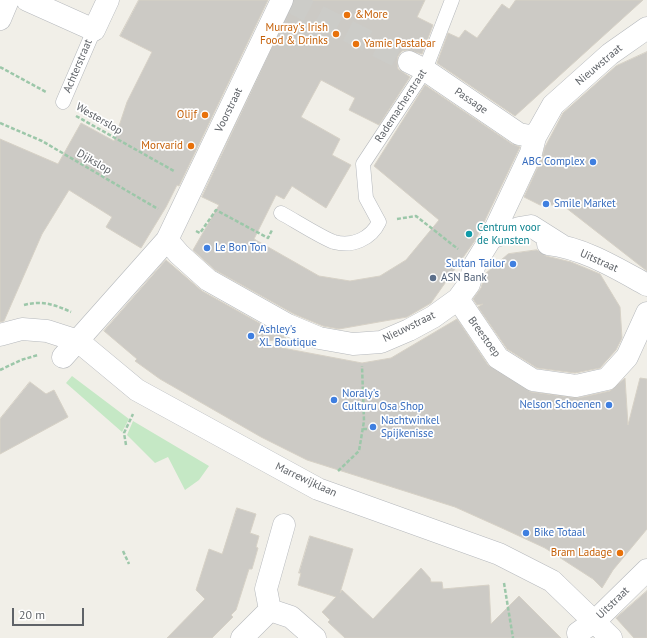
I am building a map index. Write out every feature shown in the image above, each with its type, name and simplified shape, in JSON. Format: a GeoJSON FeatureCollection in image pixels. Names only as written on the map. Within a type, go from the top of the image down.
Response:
{"type":"FeatureCollection","features":[{"type":"Feature","properties":{"kind":"street"},"geometry":{"type":"LineString","coordinates":[[0,19],[8,0]]}},
{"type":"Feature","properties":{"kind":"street","name":"Achterstraat"},"geometry":{"type":"LineString","coordinates":[[27,0],[94,30],[108,0]]}},
{"type":"Feature","properties":{"kind":"street","name":"Voorstraat"},"geometry":{"type":"LineString","coordinates":[[63,357],[167,240],[194,182],[286,0]]}},
{"type":"Feature","properties":{"kind":"street","name":"Nieuwstraat"},"geometry":{"type":"LineString","coordinates":[[167,240],[179,254],[213,283],[288,326],[319,338],[353,344],[381,342],[433,317],[458,299],[470,284],[475,264],[488,244],[531,153],[535,137],[553,105],[610,54],[647,28]]}},
{"type":"Feature","properties":{"kind":"street","name":"Passage"},"geometry":{"type":"LineString","coordinates":[[417,66],[519,134],[535,137]]}},
{"type":"Feature","properties":{"kind":"street","name":"Uitstraat"},"geometry":{"type":"LineString","coordinates":[[488,244],[519,228],[531,226],[555,245],[607,262],[647,285]]}},
{"type":"Feature","properties":{"kind":"street"},"geometry":{"type":"LineString","coordinates":[[488,244],[511,248]]}},
{"type":"Feature","properties":{"kind":"street","name":"Breestoep"},"geometry":{"type":"LineString","coordinates":[[458,299],[498,358],[533,380],[576,386],[607,379],[627,357],[646,316]]}},
{"type":"Feature","properties":{"kind":"street","name":"Marrewijklaan"},"geometry":{"type":"LineString","coordinates":[[0,335],[22,328],[47,331],[78,341],[136,390],[318,488],[499,554],[552,581],[586,627],[611,638]]}},
{"type":"Feature","properties":{"kind":"street"},"geometry":{"type":"LineString","coordinates":[[270,610],[266,589],[284,525]]}},
{"type":"Feature","properties":{"kind":"street","name":"Uitstraat"},"geometry":{"type":"LineString","coordinates":[[586,627],[647,570]]}},
{"type":"Feature","properties":{"kind":"street"},"geometry":{"type":"LineString","coordinates":[[242,638],[270,610]]}},
{"type":"Feature","properties":{"kind":"street"},"geometry":{"type":"LineString","coordinates":[[270,610],[291,617],[315,638]]}},
{"type":"Feature","properties":{"kind":"lane","name":"Rademacherstraat"},"geometry":{"type":"LineString","coordinates":[[379,222],[366,198],[363,164],[452,0]]}},
{"type":"Feature","properties":{"kind":"lane","name":"Achterstraat"},"geometry":{"type":"LineString","coordinates":[[63,102],[94,30]]}},
{"type":"Feature","properties":{"kind":"lane"},"geometry":{"type":"LineString","coordinates":[[281,213],[334,242],[350,242],[365,239],[374,231],[379,222]]}},
{"type":"Feature","properties":{"kind":"path","name":"Westerslop"},"geometry":{"type":"LineString","coordinates":[[0,67],[63,102],[70,113],[194,182]]}},
{"type":"Feature","properties":{"kind":"path","name":"Dijkslop"},"geometry":{"type":"LineString","coordinates":[[0,123],[42,141],[177,220]]}},
{"type":"Feature","properties":{"kind":"path"},"geometry":{"type":"LineString","coordinates":[[177,220],[200,233],[216,210],[268,238],[281,213]]}},
{"type":"Feature","properties":{"kind":"path"},"geometry":{"type":"LineString","coordinates":[[379,222],[416,216],[460,250]]}},
{"type":"Feature","properties":{"kind":"path"},"geometry":{"type":"LineString","coordinates":[[0,370],[21,360],[40,355],[52,354],[63,357]]}},
{"type":"Feature","properties":{"kind":"path"},"geometry":{"type":"LineString","coordinates":[[318,488],[360,452],[363,429],[362,363]]}},
{"type":"Feature","properties":{"kind":"path"},"geometry":{"type":"LineString","coordinates":[[126,445],[124,433],[129,423]]}},
{"type":"Feature","properties":{"kind":"path"},"geometry":{"type":"LineString","coordinates":[[363,429],[368,429]]}},
{"type":"Feature","properties":{"kind":"path"},"geometry":{"type":"LineString","coordinates":[[123,551],[129,564]]}},
{"type":"Feature","properties":{"kind":"path"},"geometry":{"type":"LineString","coordinates":[[503,580],[513,638]]}},
{"type":"Feature","properties":{"kind":"green space"},"geometry":{"type":"Polygon","coordinates":[[[72,376],[129,419],[122,432],[66,383],[72,376]]]}},
{"type":"Feature","properties":{"kind":"green space"},"geometry":{"type":"Polygon","coordinates":[[[133,421],[209,466],[199,480],[185,490],[168,457],[155,463],[127,435],[133,421]]]}},
{"type":"Feature","properties":{"kind":"building"},"geometry":{"type":"Polygon","coordinates":[[[139,0],[268,0],[179,186],[177,185],[166,207],[141,248],[106,227],[112,217],[69,190],[42,234],[4,321],[0,322],[0,139],[58,164],[81,123],[114,141],[127,102],[152,52],[120,36],[139,0]]]}},
{"type":"Feature","properties":{"kind":"building"},"geometry":{"type":"Polygon","coordinates":[[[294,0],[425,0],[417,17],[433,25],[422,54],[408,50],[402,51],[398,56],[398,69],[410,77],[379,125],[349,110],[355,98],[321,80],[301,117],[340,139],[332,155],[351,165],[326,208],[292,186],[284,199],[276,195],[254,239],[319,276],[350,281],[380,276],[406,260],[439,220],[374,166],[425,85],[512,144],[520,147],[476,239],[431,303],[407,317],[339,329],[323,326],[294,314],[215,270],[193,250],[219,205],[202,197],[294,0]]]}},
{"type":"Feature","properties":{"kind":"building"},"geometry":{"type":"Polygon","coordinates":[[[516,0],[643,0],[515,116],[437,63],[448,33],[459,38],[465,30],[477,38],[502,4],[509,9],[516,0]]]}},
{"type":"Feature","properties":{"kind":"building","name":"ABC Complex"},"geometry":{"type":"Polygon","coordinates":[[[647,52],[647,271],[556,200],[558,205],[540,205],[524,197],[542,158],[545,147],[563,113],[616,66],[647,52]]]}},
{"type":"Feature","properties":{"kind":"building"},"geometry":{"type":"Polygon","coordinates":[[[537,250],[546,256],[571,262],[600,274],[620,307],[622,338],[616,350],[600,368],[575,373],[537,368],[507,349],[478,307],[483,304],[477,305],[473,299],[481,288],[485,274],[508,254],[537,250]]]}},
{"type":"Feature","properties":{"kind":"building"},"geometry":{"type":"Polygon","coordinates":[[[166,260],[202,291],[286,338],[256,343],[362,363],[391,358],[457,319],[488,365],[531,392],[578,398],[610,391],[625,378],[628,425],[640,378],[647,379],[647,529],[613,570],[602,588],[593,579],[545,548],[455,507],[307,460],[261,437],[160,379],[135,361],[137,359],[104,331],[166,260]]]}},
{"type":"Feature","properties":{"kind":"building"},"geometry":{"type":"Polygon","coordinates":[[[30,382],[46,394],[54,390],[68,417],[0,454],[0,419],[30,382]]]}},
{"type":"Feature","properties":{"kind":"building"},"geometry":{"type":"Polygon","coordinates":[[[237,508],[256,514],[250,533],[259,536],[256,547],[258,548],[252,569],[249,569],[236,610],[231,615],[233,617],[212,638],[167,638],[205,599],[196,590],[209,549],[222,554],[237,508]]]}},
{"type":"Feature","properties":{"kind":"building"},"geometry":{"type":"Polygon","coordinates":[[[310,536],[353,549],[340,593],[342,590],[373,619],[421,568],[430,578],[431,582],[442,582],[443,589],[489,585],[491,624],[519,596],[561,638],[345,638],[328,622],[330,620],[322,612],[336,597],[298,585],[301,573],[299,573],[310,536]]]}},
{"type":"Feature","properties":{"kind":"building"},"geometry":{"type":"Polygon","coordinates":[[[647,591],[647,638],[634,638],[616,618],[647,591]]]}},
{"type":"Feature","properties":{"kind":"tunnel"},"geometry":{"type":"LineString","coordinates":[[289,1],[409,62]]}},
{"type":"Feature","properties":{"kind":"place","name":"&More"},"geometry":{"type":"Point","coordinates":[347,15]}},
{"type":"Feature","properties":{"kind":"place","name":"Murray's Irish Food & Drinks"},"geometry":{"type":"Point","coordinates":[336,34]}},
{"type":"Feature","properties":{"kind":"place","name":"Yamie Pastabar"},"geometry":{"type":"Point","coordinates":[356,44]}},
{"type":"Feature","properties":{"kind":"place","name":"Olijf"},"geometry":{"type":"Point","coordinates":[205,115]}},
{"type":"Feature","properties":{"kind":"place","name":"Morvarid"},"geometry":{"type":"Point","coordinates":[191,146]}},
{"type":"Feature","properties":{"kind":"place","name":"ABC Complex"},"geometry":{"type":"Point","coordinates":[593,162]}},
{"type":"Feature","properties":{"kind":"place","name":"Smile Market"},"geometry":{"type":"Point","coordinates":[546,204]}},
{"type":"Feature","properties":{"kind":"place","name":"Centrum voor de Kunsten"},"geometry":{"type":"Point","coordinates":[469,234]}},
{"type":"Feature","properties":{"kind":"place","name":"Le Bon Ton"},"geometry":{"type":"Point","coordinates":[207,248]}},
{"type":"Feature","properties":{"kind":"place","name":"Sultan Tailor"},"geometry":{"type":"Point","coordinates":[513,264]}},
{"type":"Feature","properties":{"kind":"place","name":"ASN Bank"},"geometry":{"type":"Point","coordinates":[433,278]}},
{"type":"Feature","properties":{"kind":"place","name":"Ashley's XL Boutique"},"geometry":{"type":"Point","coordinates":[251,336]}},
{"type":"Feature","properties":{"kind":"place","name":"Noraly's Culturu Osa Shop"},"geometry":{"type":"Point","coordinates":[334,400]}},
{"type":"Feature","properties":{"kind":"place","name":"Nelson Schoenen"},"geometry":{"type":"Point","coordinates":[609,405]}},
{"type":"Feature","properties":{"kind":"place","name":"Nachtwinkel Spijkenisse"},"geometry":{"type":"Point","coordinates":[373,427]}},
{"type":"Feature","properties":{"kind":"place","name":"Bike Totaal"},"geometry":{"type":"Point","coordinates":[526,533]}},
{"type":"Feature","properties":{"kind":"place","name":"Bram Ladage"},"geometry":{"type":"Point","coordinates":[620,553]}}]}
